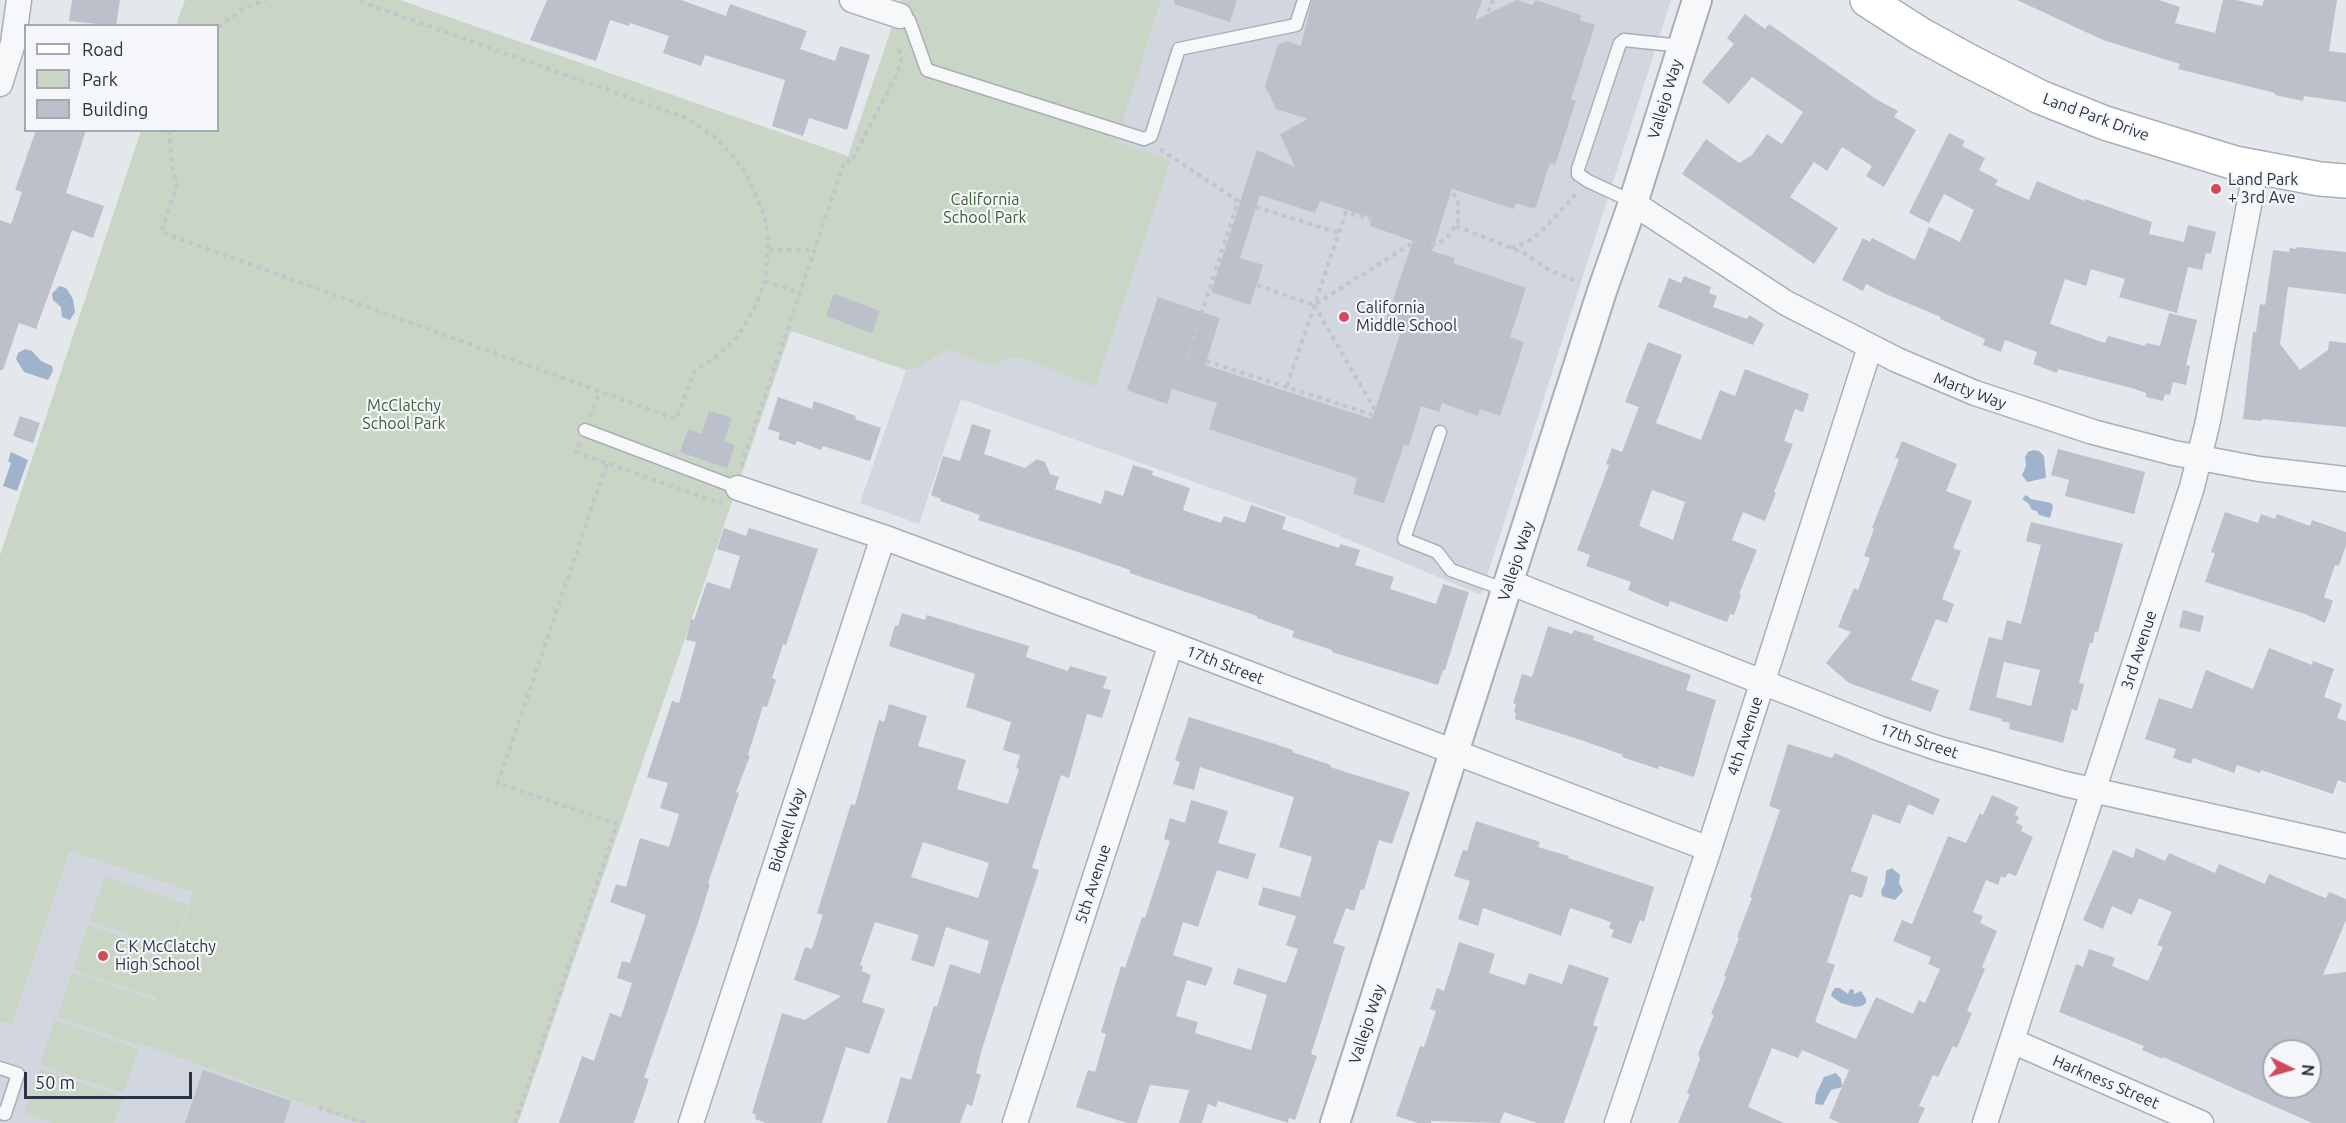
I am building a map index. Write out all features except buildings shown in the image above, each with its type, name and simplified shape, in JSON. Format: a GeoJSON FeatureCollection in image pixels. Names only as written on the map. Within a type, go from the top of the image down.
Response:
{"type":"FeatureCollection","features":[{"type":"Feature","properties":{"kind":"main road","name":"Land Park Drive"},"geometry":{"type":"LineString","coordinates":[[1867,0],[1920,34],[2040,97],[2105,123],[2256,168],[2346,181]]}},
{"type":"Feature","properties":{"kind":"street"},"geometry":{"type":"LineString","coordinates":[[0,84],[13,43],[19,0]]}},
{"type":"Feature","properties":{"kind":"street"},"geometry":{"type":"LineString","coordinates":[[852,0],[900,16]]}},
{"type":"Feature","properties":{"kind":"street","name":"Vallejo Way"},"geometry":{"type":"LineString","coordinates":[[1335,1123],[1697,0]]}},
{"type":"Feature","properties":{"kind":"street","name":"3rd Avenue"},"geometry":{"type":"LineString","coordinates":[[1985,1123],[2179,531],[2199,459],[2256,168]]}},
{"type":"Feature","properties":{"kind":"street","name":"Marty Way"},"geometry":{"type":"LineString","coordinates":[[1633,203],[1786,303],[1936,378],[2010,406],[2122,441],[2199,459],[2259,469],[2346,479]]}},
{"type":"Feature","properties":{"kind":"street","name":"4th Avenue"},"geometry":{"type":"LineString","coordinates":[[1617,1123],[1709,849],[1870,347]]}},
{"type":"Feature","properties":{"kind":"street","name":"17th Street"},"geometry":{"type":"LineString","coordinates":[[736,487],[883,537],[1171,644],[1709,849]]}},
{"type":"Feature","properties":{"kind":"street","name":"Bidwell Way"},"geometry":{"type":"LineString","coordinates":[[691,1123],[883,537]]}},
{"type":"Feature","properties":{"kind":"street","name":"17th Street"},"geometry":{"type":"LineString","coordinates":[[1508,586],[1763,681],[1871,725],[1940,749],[2093,790],[2346,846]]}},
{"type":"Feature","properties":{"kind":"street","name":"5th Avenue"},"geometry":{"type":"LineString","coordinates":[[1014,1123],[1171,644]]}},
{"type":"Feature","properties":{"kind":"street","name":"Harkness Street"},"geometry":{"type":"LineString","coordinates":[[2012,1041],[2201,1123]]}},
{"type":"Feature","properties":{"kind":"lane"},"geometry":{"type":"LineString","coordinates":[[900,16],[909,20],[927,70],[1144,139],[1151,136],[1179,49],[1296,25],[1304,0]]}},
{"type":"Feature","properties":{"kind":"lane"},"geometry":{"type":"LineString","coordinates":[[1633,203],[1588,181],[1578,174],[1578,169],[1620,43],[1624,40],[1682,46]]}},
{"type":"Feature","properties":{"kind":"lane"},"geometry":{"type":"LineString","coordinates":[[585,430],[736,487]]}},
{"type":"Feature","properties":{"kind":"lane"},"geometry":{"type":"LineString","coordinates":[[1440,432],[1404,539],[1437,552],[1451,570],[1508,586]]}},
{"type":"Feature","properties":{"kind":"lane"},"geometry":{"type":"LineString","coordinates":[[0,1068],[18,1074],[5,1114],[0,1113]]}},
{"type":"Feature","properties":{"kind":"path"},"geometry":{"type":"LineString","coordinates":[[219,26],[248,6],[266,0]]}},
{"type":"Feature","properties":{"kind":"path"},"geometry":{"type":"LineString","coordinates":[[169,132],[172,167],[177,185],[161,232],[676,419],[695,370],[715,358],[737,336],[753,311],[765,281],[769,241],[764,214],[747,174],[718,140],[689,119],[356,0]]}},
{"type":"Feature","properties":{"kind":"path"},"geometry":{"type":"LineString","coordinates":[[1488,12],[1493,0]]}},
{"type":"Feature","properties":{"kind":"path"},"geometry":{"type":"LineString","coordinates":[[736,487],[845,160],[851,162],[896,76],[901,61],[899,45]]}},
{"type":"Feature","properties":{"kind":"path"},"geometry":{"type":"LineString","coordinates":[[1144,139],[1239,201],[1188,355],[1190,356]]}},
{"type":"Feature","properties":{"kind":"path"},"geometry":{"type":"LineString","coordinates":[[1511,248],[1525,243],[1546,228],[1588,181]]}},
{"type":"Feature","properties":{"kind":"path"},"geometry":{"type":"LineString","coordinates":[[1422,245],[1445,240],[1456,226],[1460,212],[1458,201],[1450,189]]}},
{"type":"Feature","properties":{"kind":"path"},"geometry":{"type":"LineString","coordinates":[[1256,207],[1339,233]]}},
{"type":"Feature","properties":{"kind":"path"},"geometry":{"type":"LineString","coordinates":[[1287,386],[1346,212],[1372,220]]}},
{"type":"Feature","properties":{"kind":"path"},"geometry":{"type":"LineString","coordinates":[[1456,226],[1511,248],[1556,273],[1602,291]]}},
{"type":"Feature","properties":{"kind":"path"},"geometry":{"type":"LineString","coordinates":[[1314,305],[1412,244]]}},
{"type":"Feature","properties":{"kind":"path"},"geometry":{"type":"LineString","coordinates":[[769,250],[814,250]]}},
{"type":"Feature","properties":{"kind":"path"},"geometry":{"type":"LineString","coordinates":[[765,281],[800,293]]}},
{"type":"Feature","properties":{"kind":"path"},"geometry":{"type":"LineString","coordinates":[[1206,361],[1374,412],[1314,305],[1257,285]]}},
{"type":"Feature","properties":{"kind":"path"},"geometry":{"type":"LineString","coordinates":[[515,1123],[617,824],[498,783],[607,463]]}},
{"type":"Feature","properties":{"kind":"path"},"geometry":{"type":"LineString","coordinates":[[319,1110],[321,1108],[366,1123]]}},
{"type":"Feature","properties":{"kind":"shaded area","name":"California Middle School"},"geometry":{"type":"Polygon","coordinates":[[[1161,0],[1671,0],[1481,595],[1304,521],[961,399],[919,524],[860,503],[906,370],[914,369],[947,351],[987,365],[995,365],[1013,357],[1019,357],[1095,386],[1171,160],[1115,142],[1161,0]]]}},
{"type":"Feature","properties":{"kind":"shaded area","name":"C K McClatchy High School"},"geometry":{"type":"Polygon","coordinates":[[[70,851],[193,892],[141,1044],[356,1123],[0,1123],[0,1021],[12,1025],[70,851]]]}},
{"type":"Feature","properties":{"kind":"green space","name":"McClatchy School Park"},"geometry":{"type":"Polygon","coordinates":[[[185,0],[400,0],[848,156],[901,0],[1161,0],[1116,142],[1171,160],[1095,387],[1019,357],[1013,357],[995,365],[987,365],[947,351],[914,369],[906,370],[791,331],[518,1123],[356,1123],[141,1044],[140,1046],[57,1017],[72,972],[156,1001],[156,998],[73,970],[88,925],[172,954],[193,892],[70,851],[12,1025],[0,1021],[0,555],[141,132],[219,132],[219,24],[176,24],[185,0]]]}},
{"type":"Feature","properties":{"kind":"green space"},"geometry":{"type":"Polygon","coordinates":[[[105,876],[188,905],[172,950],[89,921],[105,876]]]}},
{"type":"Feature","properties":{"kind":"green space"},"geometry":{"type":"Polygon","coordinates":[[[55,1020],[139,1049],[123,1093],[40,1065],[55,1020]]]}},
{"type":"Feature","properties":{"kind":"green space"},"geometry":{"type":"Polygon","coordinates":[[[39,1069],[123,1097],[114,1123],[52,1123],[24,1113],[39,1069]]]}},
{"type":"Feature","properties":{"kind":"water"},"geometry":{"type":"Polygon","coordinates":[[[59,286],[66,288],[73,299],[75,312],[70,320],[62,317],[61,307],[53,300],[52,294],[59,286]]]}},
{"type":"Feature","properties":{"kind":"water"},"geometry":{"type":"Polygon","coordinates":[[[25,349],[32,351],[41,361],[52,366],[53,371],[48,380],[24,372],[16,359],[18,353],[25,349]]]}},
{"type":"Feature","properties":{"kind":"water"},"geometry":{"type":"Polygon","coordinates":[[[2033,450],[2039,451],[2044,456],[2046,478],[2027,482],[2022,475],[2026,466],[2025,457],[2033,450]]]}},
{"type":"Feature","properties":{"kind":"water"},"geometry":{"type":"Polygon","coordinates":[[[11,452],[28,460],[17,491],[3,486],[11,463],[8,461],[11,452]]]}},
{"type":"Feature","properties":{"kind":"water"},"geometry":{"type":"Polygon","coordinates":[[[2026,495],[2031,499],[2051,503],[2053,506],[2050,518],[2032,510],[2029,504],[2022,499],[2026,495]]]}},
{"type":"Feature","properties":{"kind":"water"},"geometry":{"type":"Polygon","coordinates":[[[1892,868],[1900,875],[1899,883],[1903,891],[1895,900],[1882,896],[1881,891],[1885,883],[1886,871],[1892,868]]]}},
{"type":"Feature","properties":{"kind":"water"},"geometry":{"type":"Polygon","coordinates":[[[1835,988],[1840,988],[1848,994],[1850,989],[1854,990],[1854,994],[1861,991],[1866,1003],[1855,1007],[1841,1003],[1831,996],[1835,988]]]}},
{"type":"Feature","properties":{"kind":"water"},"geometry":{"type":"Polygon","coordinates":[[[1836,1073],[1841,1079],[1842,1087],[1831,1090],[1823,1105],[1815,1104],[1816,1094],[1824,1077],[1836,1073]]]}},
{"type":"Feature","properties":{"kind":"place","name":"Land Park + 3rd Ave"},"geometry":{"type":"Point","coordinates":[2216,189]}},
{"type":"Feature","properties":{"kind":"place","name":"California Middle School"},"geometry":{"type":"Point","coordinates":[1344,317]}},
{"type":"Feature","properties":{"kind":"place","name":"C K McClatchy High School"},"geometry":{"type":"Point","coordinates":[103,956]}},
{"type":"Feature","properties":{"kind":"park label","name":"California School Park"},"geometry":{"type":"Point","coordinates":[985,209]}}]}
